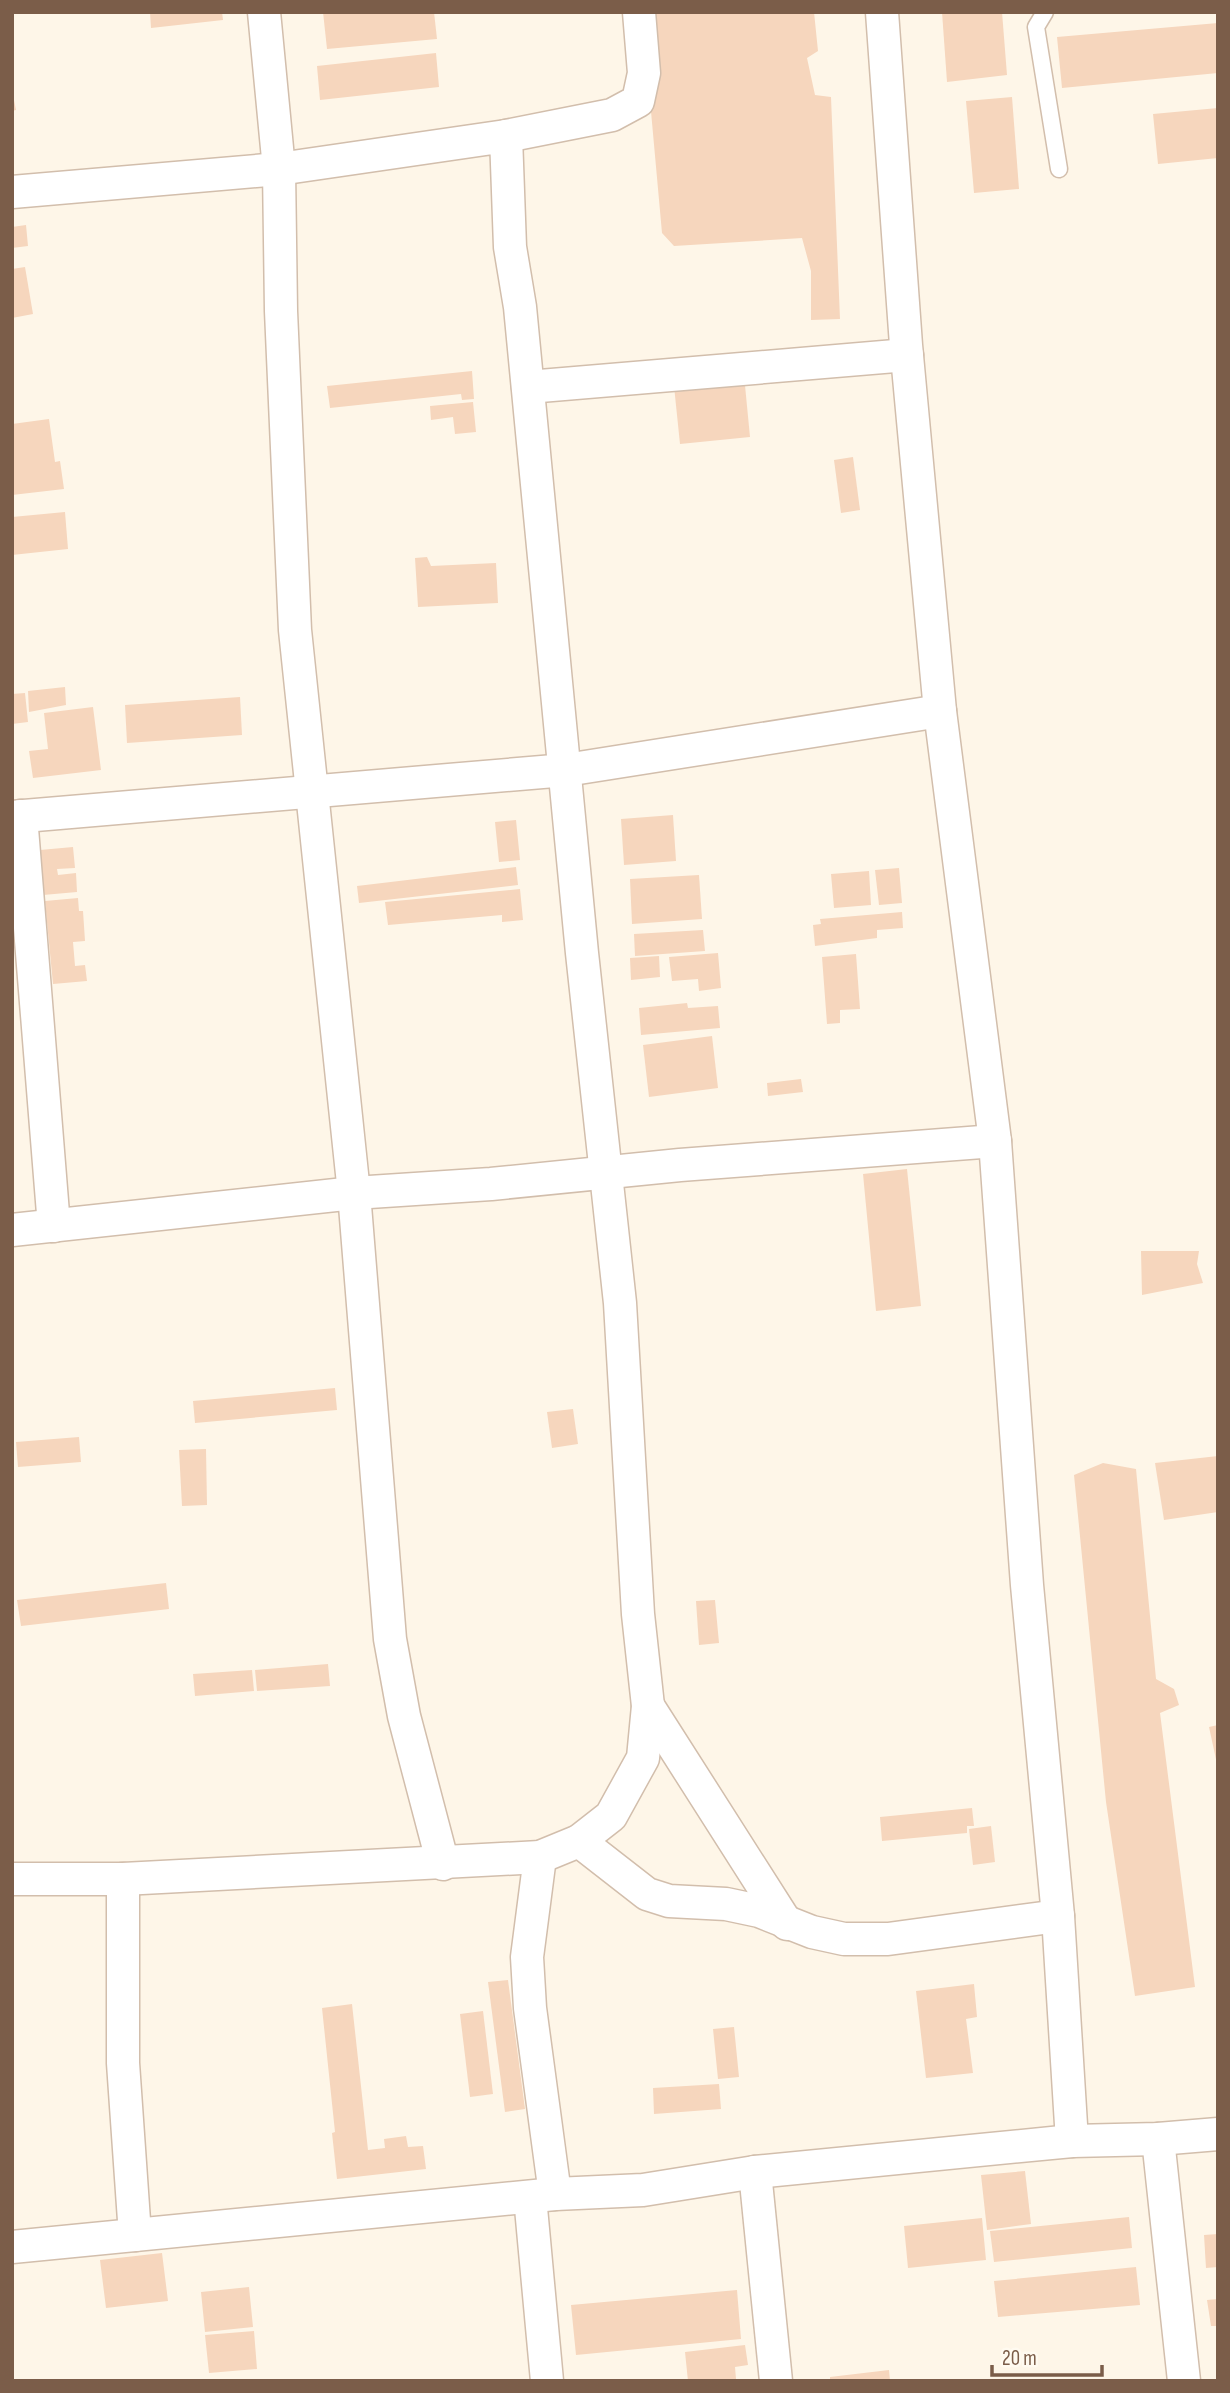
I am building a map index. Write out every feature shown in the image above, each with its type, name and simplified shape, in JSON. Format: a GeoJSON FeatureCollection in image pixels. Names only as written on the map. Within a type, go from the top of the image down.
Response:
{"type":"FeatureCollection","features":[{"type":"Feature","properties":{"kind":"street"},"geometry":{"type":"LineString","coordinates":[[264,12],[279,169],[281,311],[295,630],[354,1193],[390,1639],[404,1716],[443,1864]]}},
{"type":"Feature","properties":{"kind":"street"},"geometry":{"type":"LineString","coordinates":[[12,192],[279,169],[506,136],[612,115],[638,101],[644,73],[639,12]]}},
{"type":"Feature","properties":{"kind":"street"},"geometry":{"type":"LineString","coordinates":[[882,12],[907,355],[940,710],[995,1141],[1027,1585],[1058,1916],[1072,2141]]}},
{"type":"Feature","properties":{"kind":"street"},"geometry":{"type":"LineString","coordinates":[[12,1880],[123,1879],[540,1857],[579,1841],[611,1816],[630,1786],[643,1758],[648,1706],[638,1614],[620,1303],[608,1173],[582,953],[527,387],[510,247],[506,136]]}},
{"type":"Feature","properties":{"kind":"street"},"geometry":{"type":"LineString","coordinates":[[527,387],[907,355]]}},
{"type":"Feature","properties":{"kind":"street"},"geometry":{"type":"LineString","coordinates":[[54,1226],[17,817],[566,771],[940,710]]}},
{"type":"Feature","properties":{"kind":"street"},"geometry":{"type":"LineString","coordinates":[[12,1230],[354,1193],[995,1141]]}},
{"type":"Feature","properties":{"kind":"street"},"geometry":{"type":"LineString","coordinates":[[648,1706],[788,1924]]}},
{"type":"Feature","properties":{"kind":"street"},"geometry":{"type":"LineString","coordinates":[[579,1841],[647,1894],[669,1901],[726,1904],[759,1911],[788,1924],[844,1939],[888,1939],[1058,1916]]}},
{"type":"Feature","properties":{"kind":"street"},"geometry":{"type":"LineString","coordinates":[[540,1857],[527,1957],[542,2195],[547,2381]]}},
{"type":"Feature","properties":{"kind":"street"},"geometry":{"type":"LineString","coordinates":[[123,1879],[123,2063],[135,2235]]}},
{"type":"Feature","properties":{"kind":"street"},"geometry":{"type":"LineString","coordinates":[[12,2247],[542,2195],[643,2190],[755,2172],[1072,2141],[1158,2139],[1218,2134]]}},
{"type":"Feature","properties":{"kind":"street"},"geometry":{"type":"LineString","coordinates":[[1158,2139],[1184,2381]]}},
{"type":"Feature","properties":{"kind":"street"},"geometry":{"type":"LineString","coordinates":[[755,2172],[776,2381]]}},
{"type":"Feature","properties":{"kind":"lane"},"geometry":{"type":"LineString","coordinates":[[1045,12],[1036,27],[1059,169]]}},
{"type":"Feature","properties":{"kind":"building"},"geometry":{"type":"Polygon","coordinates":[[[150,12],[222,12],[223,20],[151,28],[150,12]]]}},
{"type":"Feature","properties":{"kind":"building"},"geometry":{"type":"Polygon","coordinates":[[[323,12],[434,12],[437,39],[327,49],[323,12]]]}},
{"type":"Feature","properties":{"kind":"building"},"geometry":{"type":"Polygon","coordinates":[[[642,12],[814,12],[818,51],[807,58],[815,95],[831,97],[840,319],[811,320],[811,271],[802,238],[674,246],[662,233],[642,12]]]}},
{"type":"Feature","properties":{"kind":"building"},"geometry":{"type":"Polygon","coordinates":[[[942,12],[1002,12],[1007,75],[947,82],[942,12]]]}},
{"type":"Feature","properties":{"kind":"building"},"geometry":{"type":"Polygon","coordinates":[[[1218,23],[1218,73],[1062,88],[1057,37],[1218,23]]]}},
{"type":"Feature","properties":{"kind":"building"},"geometry":{"type":"Polygon","coordinates":[[[436,53],[439,87],[320,100],[317,66],[436,53]]]}},
{"type":"Feature","properties":{"kind":"building"},"geometry":{"type":"Polygon","coordinates":[[[12,90],[16,110],[12,111],[12,90]]]}},
{"type":"Feature","properties":{"kind":"building"},"geometry":{"type":"Polygon","coordinates":[[[1012,97],[1019,189],[974,193],[966,101],[1012,97]]]}},
{"type":"Feature","properties":{"kind":"building"},"geometry":{"type":"Polygon","coordinates":[[[1218,108],[1218,158],[1158,164],[1153,114],[1218,108]]]}},
{"type":"Feature","properties":{"kind":"building"},"geometry":{"type":"Polygon","coordinates":[[[26,225],[28,246],[12,248],[12,227],[26,225]]]}},
{"type":"Feature","properties":{"kind":"building"},"geometry":{"type":"Polygon","coordinates":[[[25,267],[33,314],[12,318],[12,269],[25,267]]]}},
{"type":"Feature","properties":{"kind":"building"},"geometry":{"type":"Polygon","coordinates":[[[472,371],[474,399],[462,400],[461,394],[330,408],[327,386],[472,371]]]}},
{"type":"Feature","properties":{"kind":"building"},"geometry":{"type":"Polygon","coordinates":[[[744,375],[750,437],[680,444],[674,386],[744,375]]]}},
{"type":"Feature","properties":{"kind":"building"},"geometry":{"type":"Polygon","coordinates":[[[473,402],[476,432],[455,434],[453,417],[431,420],[430,406],[473,402]]]}},
{"type":"Feature","properties":{"kind":"building"},"geometry":{"type":"Polygon","coordinates":[[[49,419],[55,462],[60,461],[64,489],[12,495],[12,424],[49,419]]]}},
{"type":"Feature","properties":{"kind":"building"},"geometry":{"type":"Polygon","coordinates":[[[853,457],[860,510],[841,513],[834,460],[853,457]]]}},
{"type":"Feature","properties":{"kind":"building"},"geometry":{"type":"Polygon","coordinates":[[[65,512],[68,549],[12,555],[12,517],[65,512]]]}},
{"type":"Feature","properties":{"kind":"building"},"geometry":{"type":"Polygon","coordinates":[[[427,557],[431,566],[496,563],[498,603],[418,607],[415,558],[427,557]]]}},
{"type":"Feature","properties":{"kind":"building"},"geometry":{"type":"Polygon","coordinates":[[[65,687],[66,705],[29,712],[28,691],[65,687]]]}},
{"type":"Feature","properties":{"kind":"building"},"geometry":{"type":"Polygon","coordinates":[[[25,693],[28,722],[12,724],[12,694],[25,693]]]}},
{"type":"Feature","properties":{"kind":"building"},"geometry":{"type":"Polygon","coordinates":[[[240,697],[242,735],[127,743],[125,705],[240,697]]]}},
{"type":"Feature","properties":{"kind":"building"},"geometry":{"type":"Polygon","coordinates":[[[93,707],[101,770],[33,778],[29,751],[48,749],[44,713],[93,707]]]}},
{"type":"Feature","properties":{"kind":"building"},"geometry":{"type":"Polygon","coordinates":[[[673,815],[676,861],[624,865],[621,819],[673,815]]]}},
{"type":"Feature","properties":{"kind":"building"},"geometry":{"type":"Polygon","coordinates":[[[516,820],[520,860],[499,862],[495,822],[516,820]]]}},
{"type":"Feature","properties":{"kind":"building"},"geometry":{"type":"Polygon","coordinates":[[[73,847],[75,868],[57,869],[58,875],[76,873],[77,892],[43,895],[40,850],[73,847]]]}},
{"type":"Feature","properties":{"kind":"building"},"geometry":{"type":"Polygon","coordinates":[[[516,867],[518,885],[359,903],[357,886],[516,867]]]}},
{"type":"Feature","properties":{"kind":"building"},"geometry":{"type":"Polygon","coordinates":[[[899,868],[902,903],[879,905],[875,870],[899,868]]]}},
{"type":"Feature","properties":{"kind":"building"},"geometry":{"type":"Polygon","coordinates":[[[869,871],[871,905],[834,908],[831,874],[869,871]]]}},
{"type":"Feature","properties":{"kind":"building"},"geometry":{"type":"Polygon","coordinates":[[[699,875],[702,919],[632,924],[630,879],[699,875]]]}},
{"type":"Feature","properties":{"kind":"building"},"geometry":{"type":"Polygon","coordinates":[[[520,889],[523,920],[502,922],[502,915],[388,925],[385,902],[520,889]]]}},
{"type":"Feature","properties":{"kind":"building"},"geometry":{"type":"Polygon","coordinates":[[[78,898],[79,911],[83,911],[85,941],[73,942],[75,966],[85,965],[87,981],[53,984],[45,901],[78,898]]]}},
{"type":"Feature","properties":{"kind":"building"},"geometry":{"type":"Polygon","coordinates":[[[902,912],[903,928],[877,930],[877,938],[815,946],[813,925],[821,924],[820,919],[902,912]]]}},
{"type":"Feature","properties":{"kind":"building"},"geometry":{"type":"Polygon","coordinates":[[[703,930],[705,951],[635,956],[634,934],[703,930]]]}},
{"type":"Feature","properties":{"kind":"building"},"geometry":{"type":"Polygon","coordinates":[[[718,953],[721,988],[699,991],[698,979],[672,981],[669,957],[718,953]]]}},
{"type":"Feature","properties":{"kind":"building"},"geometry":{"type":"Polygon","coordinates":[[[856,954],[860,1009],[840,1010],[840,1023],[827,1024],[822,957],[856,954]]]}},
{"type":"Feature","properties":{"kind":"building"},"geometry":{"type":"Polygon","coordinates":[[[659,956],[660,977],[631,980],[630,958],[659,956]]]}},
{"type":"Feature","properties":{"kind":"building"},"geometry":{"type":"Polygon","coordinates":[[[687,1003],[688,1008],[718,1006],[720,1028],[641,1035],[639,1008],[687,1003]]]}},
{"type":"Feature","properties":{"kind":"building"},"geometry":{"type":"Polygon","coordinates":[[[712,1036],[718,1088],[649,1097],[643,1045],[712,1036]]]}},
{"type":"Feature","properties":{"kind":"building"},"geometry":{"type":"Polygon","coordinates":[[[801,1079],[803,1092],[768,1096],[767,1083],[801,1079]]]}},
{"type":"Feature","properties":{"kind":"building"},"geometry":{"type":"Polygon","coordinates":[[[907,1169],[921,1306],[876,1311],[863,1174],[907,1169]]]}},
{"type":"Feature","properties":{"kind":"building"},"geometry":{"type":"Polygon","coordinates":[[[1141,1251],[1199,1251],[1197,1264],[1203,1283],[1142,1295],[1141,1251]]]}},
{"type":"Feature","properties":{"kind":"building"},"geometry":{"type":"Polygon","coordinates":[[[335,1388],[337,1410],[195,1423],[193,1401],[335,1388]]]}},
{"type":"Feature","properties":{"kind":"building"},"geometry":{"type":"Polygon","coordinates":[[[573,1409],[578,1444],[552,1448],[547,1412],[573,1409]]]}},
{"type":"Feature","properties":{"kind":"building"},"geometry":{"type":"Polygon","coordinates":[[[79,1437],[81,1462],[18,1467],[16,1442],[79,1437]]]}},
{"type":"Feature","properties":{"kind":"building"},"geometry":{"type":"Polygon","coordinates":[[[206,1449],[207,1505],[182,1506],[179,1450],[206,1449]]]}},
{"type":"Feature","properties":{"kind":"building"},"geometry":{"type":"Polygon","coordinates":[[[1218,1456],[1218,1512],[1164,1520],[1155,1463],[1218,1456]]]}},
{"type":"Feature","properties":{"kind":"building"},"geometry":{"type":"Polygon","coordinates":[[[1103,1463],[1136,1469],[1156,1679],[1174,1689],[1179,1705],[1160,1713],[1195,1987],[1135,1996],[1106,1802],[1074,1475],[1103,1463]]]}},
{"type":"Feature","properties":{"kind":"building"},"geometry":{"type":"Polygon","coordinates":[[[166,1583],[169,1609],[21,1626],[17,1600],[166,1583]]]}},
{"type":"Feature","properties":{"kind":"building"},"geometry":{"type":"Polygon","coordinates":[[[715,1600],[719,1643],[699,1645],[696,1601],[715,1600]]]}},
{"type":"Feature","properties":{"kind":"building"},"geometry":{"type":"Polygon","coordinates":[[[328,1664],[330,1686],[257,1691],[255,1670],[328,1664]]]}},
{"type":"Feature","properties":{"kind":"building"},"geometry":{"type":"Polygon","coordinates":[[[252,1670],[254,1691],[195,1696],[193,1674],[252,1670]]]}},
{"type":"Feature","properties":{"kind":"building"},"geometry":{"type":"Polygon","coordinates":[[[1218,1725],[1218,1764],[1217,1764],[1209,1727],[1218,1725]]]}},
{"type":"Feature","properties":{"kind":"building"},"geometry":{"type":"Polygon","coordinates":[[[972,1808],[974,1826],[967,1826],[967,1833],[882,1841],[880,1817],[972,1808]]]}},
{"type":"Feature","properties":{"kind":"building"},"geometry":{"type":"Polygon","coordinates":[[[991,1826],[995,1862],[973,1865],[969,1829],[991,1826]]]}},
{"type":"Feature","properties":{"kind":"building"},"geometry":{"type":"Polygon","coordinates":[[[508,1980],[525,2109],[505,2112],[488,1982],[508,1980]]]}},
{"type":"Feature","properties":{"kind":"building"},"geometry":{"type":"Polygon","coordinates":[[[974,1984],[977,2017],[966,2019],[973,2073],[926,2078],[916,1991],[974,1984]]]}},
{"type":"Feature","properties":{"kind":"building"},"geometry":{"type":"Polygon","coordinates":[[[352,2004],[368,2150],[385,2148],[384,2139],[406,2136],[408,2147],[423,2146],[426,2169],[337,2179],[332,2133],[335,2132],[322,2008],[352,2004]]]}},
{"type":"Feature","properties":{"kind":"building"},"geometry":{"type":"Polygon","coordinates":[[[483,2011],[493,2094],[470,2097],[460,2014],[483,2011]]]}},
{"type":"Feature","properties":{"kind":"building"},"geometry":{"type":"Polygon","coordinates":[[[734,2027],[739,2077],[718,2079],[713,2029],[734,2027]]]}},
{"type":"Feature","properties":{"kind":"building"},"geometry":{"type":"Polygon","coordinates":[[[719,2084],[721,2109],[654,2114],[653,2088],[719,2084]]]}},
{"type":"Feature","properties":{"kind":"building"},"geometry":{"type":"Polygon","coordinates":[[[1025,2171],[1031,2224],[987,2230],[981,2175],[1025,2171]]]}},
{"type":"Feature","properties":{"kind":"building"},"geometry":{"type":"Polygon","coordinates":[[[1129,2217],[1132,2248],[994,2262],[990,2231],[1129,2217]]]}},
{"type":"Feature","properties":{"kind":"building"},"geometry":{"type":"Polygon","coordinates":[[[982,2218],[986,2260],[908,2268],[904,2226],[982,2218]]]}},
{"type":"Feature","properties":{"kind":"building"},"geometry":{"type":"Polygon","coordinates":[[[1218,2234],[1218,2267],[1206,2268],[1204,2235],[1218,2234]]]}},
{"type":"Feature","properties":{"kind":"building"},"geometry":{"type":"Polygon","coordinates":[[[162,2253],[168,2301],[106,2308],[100,2260],[162,2253]]]}},
{"type":"Feature","properties":{"kind":"building"},"geometry":{"type":"Polygon","coordinates":[[[1136,2267],[1140,2305],[998,2317],[994,2281],[1136,2267]]]}},
{"type":"Feature","properties":{"kind":"building"},"geometry":{"type":"Polygon","coordinates":[[[249,2287],[253,2327],[205,2332],[201,2292],[249,2287]]]}},
{"type":"Feature","properties":{"kind":"building"},"geometry":{"type":"Polygon","coordinates":[[[737,2290],[741,2339],[576,2355],[571,2305],[737,2290]]]}},
{"type":"Feature","properties":{"kind":"building"},"geometry":{"type":"Polygon","coordinates":[[[1218,2299],[1218,2326],[1211,2326],[1207,2300],[1218,2299]]]}},
{"type":"Feature","properties":{"kind":"building"},"geometry":{"type":"Polygon","coordinates":[[[254,2331],[257,2369],[209,2373],[205,2335],[254,2331]]]}},
{"type":"Feature","properties":{"kind":"building"},"geometry":{"type":"Polygon","coordinates":[[[745,2345],[748,2365],[735,2367],[736,2379],[688,2381],[685,2352],[745,2345]]]}},
{"type":"Feature","properties":{"kind":"building"},"geometry":{"type":"Polygon","coordinates":[[[889,2370],[890,2381],[830,2381],[830,2377],[889,2370]]]}}]}
